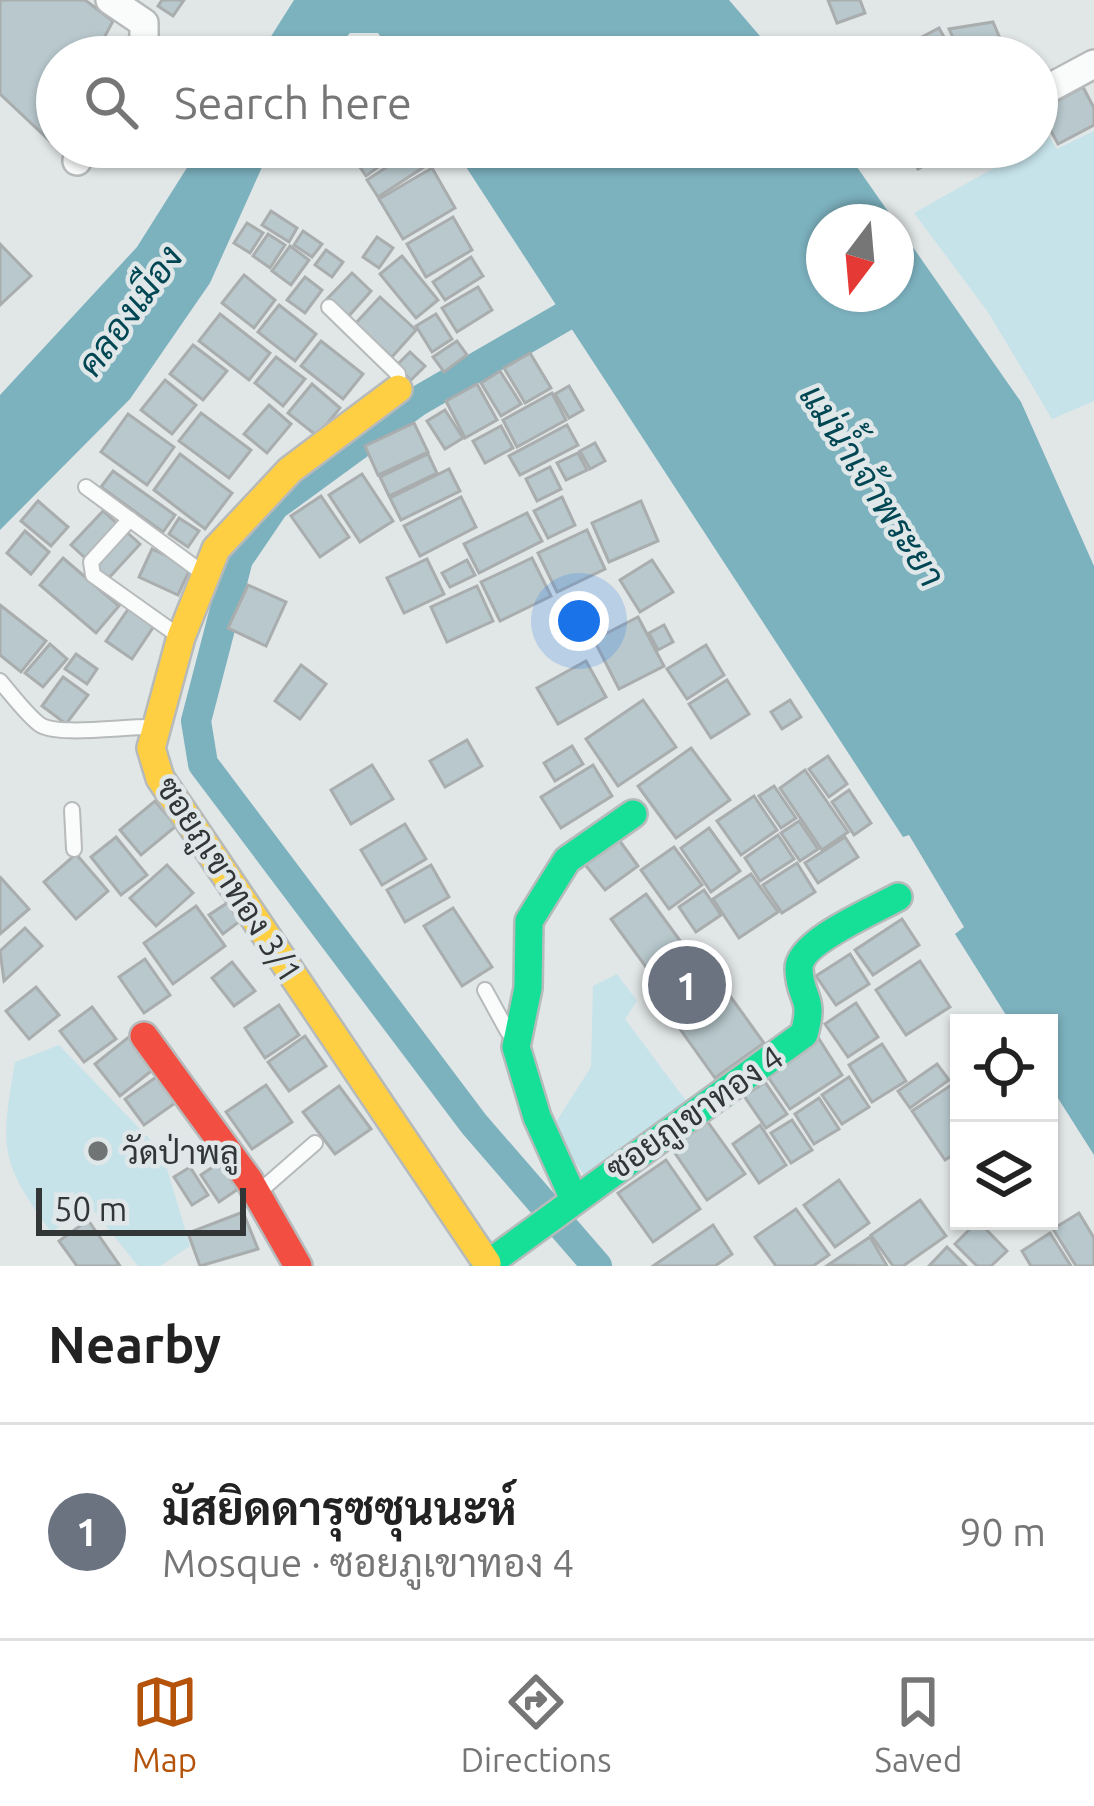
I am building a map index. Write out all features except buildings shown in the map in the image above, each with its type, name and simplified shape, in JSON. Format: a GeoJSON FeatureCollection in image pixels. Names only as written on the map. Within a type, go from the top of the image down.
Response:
{"type":"FeatureCollection","features":[{"type":"Feature","properties":{"kind":"street"},"geometry":{"type":"LineString","coordinates":[[110,0],[144,23],[144,36]]}},
{"type":"Feature","properties":{"kind":"street"},"geometry":{"type":"LineString","coordinates":[[1058,83],[1094,64]]}},
{"type":"Feature","properties":{"kind":"street","name":"ซอยภูเขาทอง 3/1"},"geometry":{"type":"LineString","coordinates":[[398,389],[290,470],[216,549],[181,637],[152,748],[160,778],[486,1265]]}},
{"type":"Feature","properties":{"kind":"street"},"geometry":{"type":"LineString","coordinates":[[571,1199],[537,1117],[516,1047],[528,988],[530,921],[540,896],[567,860],[634,814]]}},
{"type":"Feature","properties":{"kind":"street","name":"ซอยภูเขาทอง 4"},"geometry":{"type":"LineString","coordinates":[[486,1265],[804,1034],[812,1007],[799,976],[799,960],[811,946],[898,897]]}},
{"type":"Feature","properties":{"kind":"street"},"geometry":{"type":"LineString","coordinates":[[144,1036],[257,1193],[298,1266]]}},
{"type":"Feature","properties":{"kind":"lane"},"geometry":{"type":"LineString","coordinates":[[329,307],[398,374],[398,389]]}},
{"type":"Feature","properties":{"kind":"lane"},"geometry":{"type":"LineString","coordinates":[[86,487],[204,574]]}},
{"type":"Feature","properties":{"kind":"lane"},"geometry":{"type":"LineString","coordinates":[[130,519],[92,562],[93,575],[181,637]]}},
{"type":"Feature","properties":{"kind":"lane"},"geometry":{"type":"LineString","coordinates":[[0,681],[42,727],[71,733],[103,725],[157,728]]}},
{"type":"Feature","properties":{"kind":"lane"},"geometry":{"type":"LineString","coordinates":[[72,811],[74,849]]}},
{"type":"Feature","properties":{"kind":"lane"},"geometry":{"type":"LineString","coordinates":[[485,990],[516,1047]]}},
{"type":"Feature","properties":{"kind":"lane"},"geometry":{"type":"LineString","coordinates":[[257,1193],[315,1143]]}},
{"type":"Feature","properties":{"kind":"shaded area"},"geometry":{"type":"Polygon","coordinates":[[[1094,131],[1094,401],[1052,419],[988,312],[914,213],[994,168],[1058,168],[1058,149],[1094,131]]]}},
{"type":"Feature","properties":{"kind":"shaded area"},"geometry":{"type":"Polygon","coordinates":[[[617,974],[637,1001],[625,1019],[689,1105],[585,1176],[551,1130],[591,1067],[593,986],[617,974]]]}},
{"type":"Feature","properties":{"kind":"shaded area"},"geometry":{"type":"Polygon","coordinates":[[[59,1045],[162,1152],[190,1246],[160,1266],[138,1266],[90,1206],[51,1232],[13,1170],[6,1136],[15,1062],[59,1045]]]}},
{"type":"Feature","properties":{"kind":"water"},"geometry":{"type":"Polygon","coordinates":[[[294,0],[729,0],[760,36],[350,33],[271,36],[294,0]]]}},
{"type":"Feature","properties":{"kind":"water","name":"คลองเมือง"},"geometry":{"type":"Polygon","coordinates":[[[187,168],[262,168],[210,283],[130,399],[0,530],[0,395],[137,247],[187,168]]]}},
{"type":"Feature","properties":{"kind":"water","name":"แม่น้ำเจ้าพระยา"},"geometry":{"type":"Polygon","coordinates":[[[467,168],[858,168],[883,204],[806,204],[806,312],[914,312],[914,249],[1021,402],[1094,566],[1094,1155],[1058,1098],[1058,1014],[1005,1014],[955,934],[964,927],[909,835],[903,837],[467,168]]]}},
{"type":"Feature","properties":{"kind":"waterway"},"geometry":{"type":"LineString","coordinates":[[597,1266],[474,1124],[203,764],[196,721],[238,559],[274,506],[418,401],[600,296]]}},
{"type":"Feature","properties":{"kind":"traffic: fast"},"geometry":{"type":"LineString","coordinates":[[573,1197],[537,1117],[516,1047],[528,988],[529,921],[567,860],[633,814]]}},
{"type":"Feature","properties":{"kind":"traffic: fast"},"geometry":{"type":"LineString","coordinates":[[485,1266],[804,1034],[808,1005],[800,979],[802,959],[824,938],[898,897]]}},
{"type":"Feature","properties":{"kind":"traffic: slow"},"geometry":{"type":"LineString","coordinates":[[398,389],[290,470],[216,549],[181,637],[151,748],[160,778],[487,1263]]}},
{"type":"Feature","properties":{"kind":"traffic: jam"},"geometry":{"type":"LineString","coordinates":[[144,1036],[249,1180],[298,1266]]}},
{"type":"Feature","properties":{"kind":"place","name":"มัสยิดดารุซซุนนะห์"},"geometry":{"type":"Point","coordinates":[687,985]}},
{"type":"Feature","properties":{"kind":"place","name":"วัดป่าพลู"},"geometry":{"type":"Point","coordinates":[98,1151]}}]}
